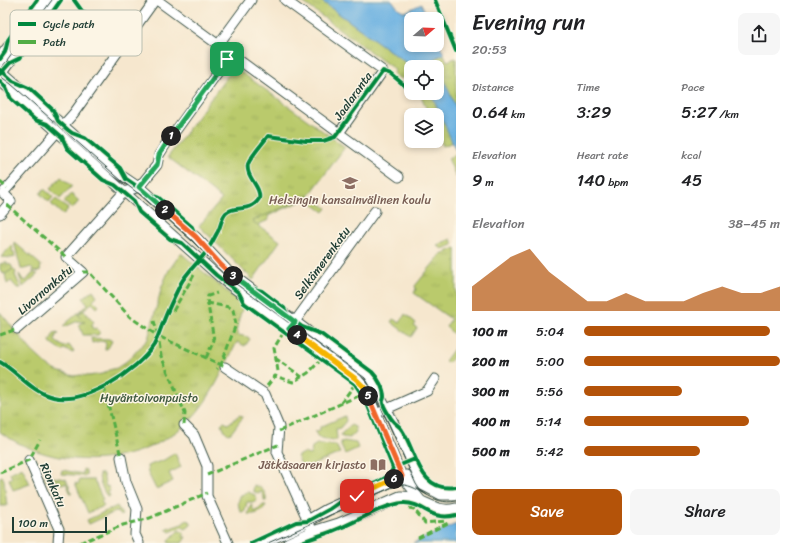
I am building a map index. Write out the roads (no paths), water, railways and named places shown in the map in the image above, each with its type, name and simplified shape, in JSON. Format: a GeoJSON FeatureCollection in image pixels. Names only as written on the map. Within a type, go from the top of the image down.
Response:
{"type":"FeatureCollection","features":[{"type":"Feature","properties":{"kind":"main road"},"geometry":{"type":"LineString","coordinates":[[36,10],[43,0]]}},
{"type":"Feature","properties":{"kind":"main road"},"geometry":{"type":"LineString","coordinates":[[48,10],[55,0]]}},
{"type":"Feature","properties":{"kind":"main road"},"geometry":{"type":"LineString","coordinates":[[0,59],[10,45]]}},
{"type":"Feature","properties":{"kind":"main road"},"geometry":{"type":"LineString","coordinates":[[1,74],[14,56]]}},
{"type":"Feature","properties":{"kind":"main road"},"geometry":{"type":"LineString","coordinates":[[261,543],[308,521],[327,510],[405,477],[441,494],[456,494]]}},
{"type":"Feature","properties":{"kind":"main road"},"geometry":{"type":"LineString","coordinates":[[289,543],[313,532],[334,526],[400,497],[408,497],[438,510],[446,511],[456,509]]}},
{"type":"Feature","properties":{"kind":"street"},"geometry":{"type":"LineString","coordinates":[[142,19],[156,0],[399,177]]}},
{"type":"Feature","properties":{"kind":"street"},"geometry":{"type":"LineString","coordinates":[[218,45],[251,0]]}},
{"type":"Feature","properties":{"kind":"street","name":"Jaalaranta"},"geometry":{"type":"LineString","coordinates":[[285,0],[383,71],[339,132]]}},
{"type":"Feature","properties":{"kind":"street"},"geometry":{"type":"LineString","coordinates":[[139,187],[157,165],[159,155],[164,147],[231,54]]}},
{"type":"Feature","properties":{"kind":"street"},"geometry":{"type":"LineString","coordinates":[[0,214],[12,201],[3,193],[74,113],[115,56]]}},
{"type":"Feature","properties":{"kind":"street"},"geometry":{"type":"LineString","coordinates":[[1,74],[63,125],[120,175],[139,187],[196,237],[230,273],[352,375],[364,387],[405,477],[422,502]]}},
{"type":"Feature","properties":{"kind":"street"},"geometry":{"type":"LineString","coordinates":[[1,74],[57,132],[216,275],[239,293],[366,374],[375,385],[418,478],[424,486]]}},
{"type":"Feature","properties":{"kind":"street","name":"Livornonkatu"},"geometry":{"type":"LineString","coordinates":[[17,329],[83,272],[66,257],[124,192],[139,187]]}},
{"type":"Feature","properties":{"kind":"street","name":"Selkämerenkatu"},"geometry":{"type":"LineString","coordinates":[[292,326],[374,211]]}},
{"type":"Feature","properties":{"kind":"street"},"geometry":{"type":"LineString","coordinates":[[225,367],[265,394],[279,427],[276,452],[313,532]]}},
{"type":"Feature","properties":{"kind":"street"},"geometry":{"type":"LineString","coordinates":[[376,414],[427,391],[435,379]]}},
{"type":"Feature","properties":{"kind":"street"},"geometry":{"type":"LineString","coordinates":[[184,425],[194,435],[207,466],[207,496],[228,543]]}},
{"type":"Feature","properties":{"kind":"street"},"geometry":{"type":"LineString","coordinates":[[121,457],[126,482],[138,509],[135,534],[139,543]]}},
{"type":"Feature","properties":{"kind":"street","name":"Rionkatu"},"geometry":{"type":"LineString","coordinates":[[28,460],[59,529],[58,543]]}},
{"type":"Feature","properties":{"kind":"street"},"geometry":{"type":"LineString","coordinates":[[400,497],[405,477],[412,465]]}},
{"type":"Feature","properties":{"kind":"water"},"geometry":{"type":"Polygon","coordinates":[[[320,0],[392,0],[398,8],[405,12],[404,52],[443,52],[444,54],[435,58],[436,60],[404,61],[320,0]]]}},
{"type":"Feature","properties":{"kind":"water"},"geometry":{"type":"Polygon","coordinates":[[[421,4],[425,12],[405,12],[421,4]]]}},
{"type":"Feature","properties":{"kind":"water"},"geometry":{"type":"Polygon","coordinates":[[[444,79],[456,108],[456,151],[444,123],[444,108],[437,108],[434,100],[444,100],[444,79]]]}},
{"type":"Feature","properties":{"kind":"water"},"geometry":{"type":"Polygon","coordinates":[[[456,524],[456,543],[413,543],[456,524]]]}},
{"type":"Feature","properties":{"kind":"tram line"},"geometry":{"type":"LineString","coordinates":[[45,10],[52,0]]}},
{"type":"Feature","properties":{"kind":"tram line"},"geometry":{"type":"LineString","coordinates":[[0,69],[11,56]]}},
{"type":"Feature","properties":{"kind":"tram line"},"geometry":{"type":"LineString","coordinates":[[0,76],[139,194],[192,241],[230,279],[365,378],[375,394],[416,484],[420,490],[427,495]]}},
{"type":"Feature","properties":{"kind":"tram line"},"geometry":{"type":"LineString","coordinates":[[268,543],[397,485],[412,487],[439,501],[456,501]]}},
{"type":"Feature","properties":{"kind":"place","name":"Helsingin kansainvälinen koulu"},"geometry":{"type":"Point","coordinates":[350,183]}},
{"type":"Feature","properties":{"kind":"place","name":"Jätkäsaaren kirjasto"},"geometry":{"type":"Point","coordinates":[378,465]}},
{"type":"Feature","properties":{"kind":"park label","name":"Hyväntoivonpuisto"},"geometry":{"type":"Point","coordinates":[149,398]}}]}
